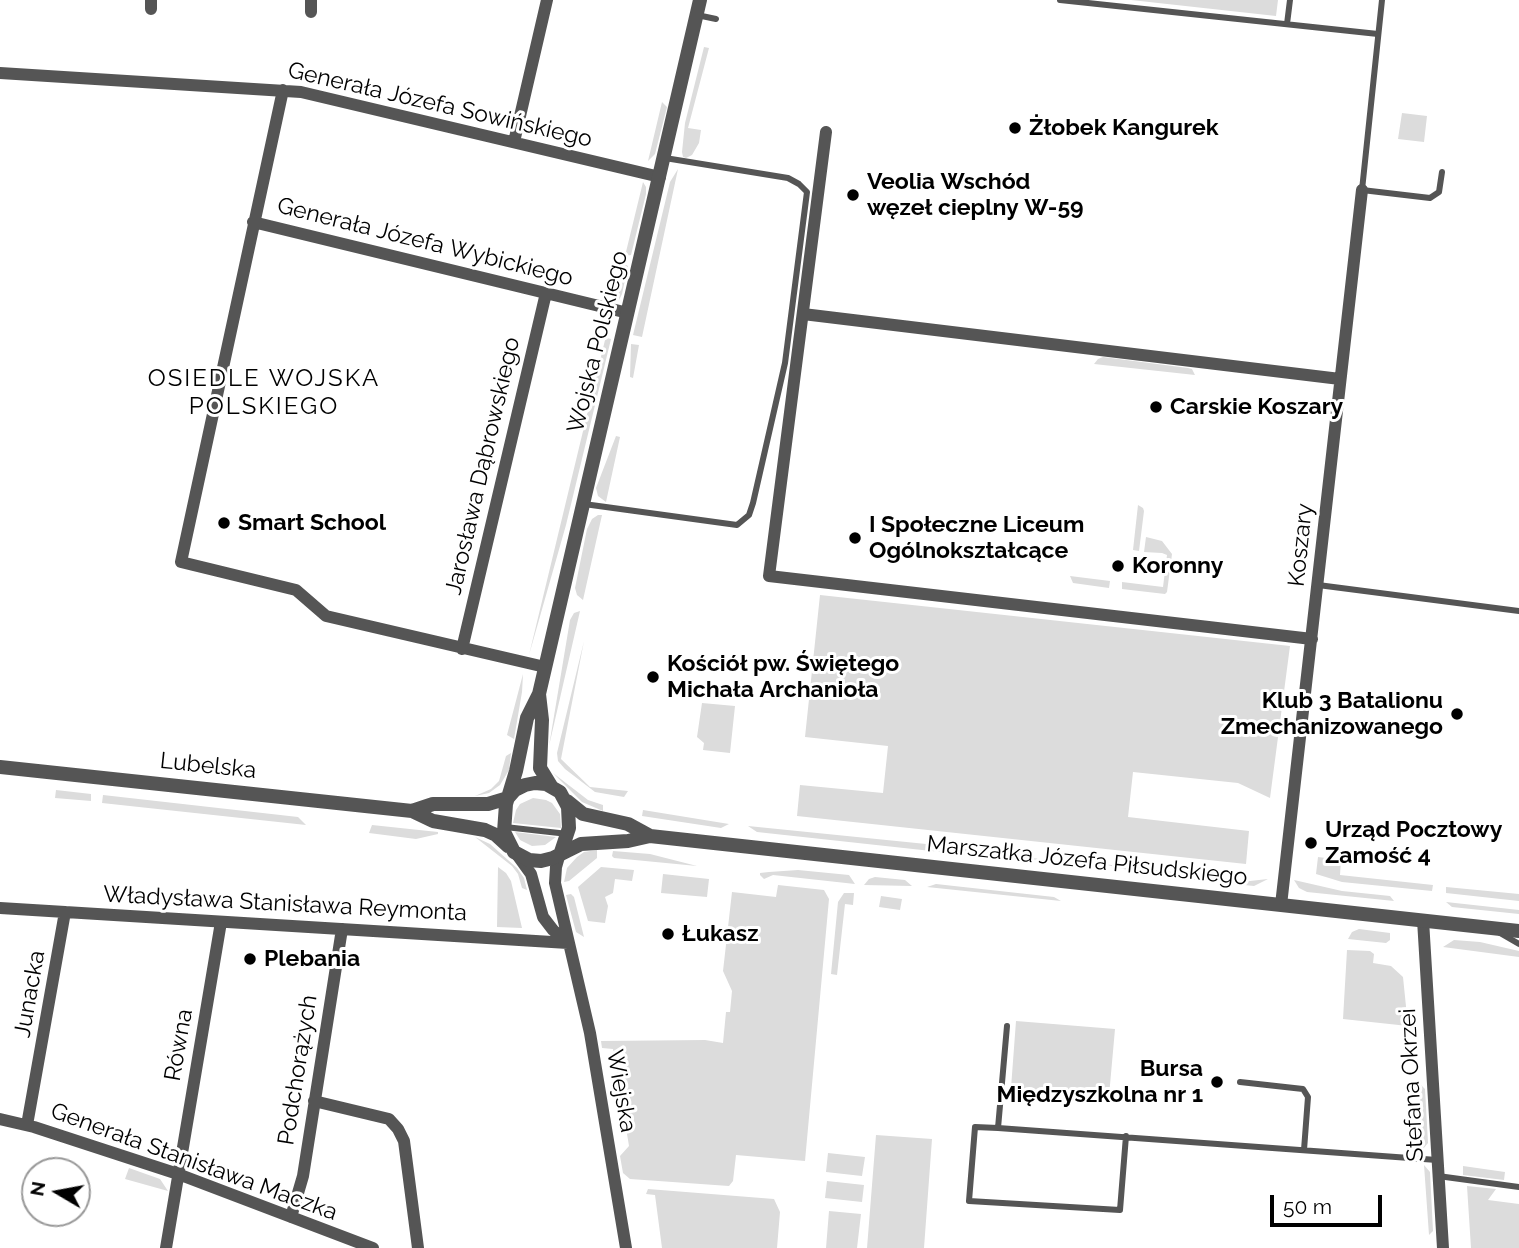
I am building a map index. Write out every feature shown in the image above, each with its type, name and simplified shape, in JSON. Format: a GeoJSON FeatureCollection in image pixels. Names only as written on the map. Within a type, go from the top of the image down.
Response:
{"type":"FeatureCollection","features":[{"type":"Feature","properties":{"kind":"street"},"geometry":{"type":"LineString","coordinates":[[514,142],[547,0]]}},
{"type":"Feature","properties":{"kind":"street","name":"Wojska Polskiego"},"geometry":{"type":"LineString","coordinates":[[504,827],[527,718],[539,694],[698,7]]}},
{"type":"Feature","properties":{"kind":"street","name":"Generała Józefa Sowińskiego"},"geometry":{"type":"LineString","coordinates":[[0,73],[316,94],[660,177]]}},
{"type":"Feature","properties":{"kind":"street"},"geometry":{"type":"LineString","coordinates":[[283,90],[181,562],[292,589],[302,594],[326,616],[545,667]]}},
{"type":"Feature","properties":{"kind":"street"},"geometry":{"type":"LineString","coordinates":[[826,132],[769,576],[1311,639]]}},
{"type":"Feature","properties":{"kind":"street","name":"Koszary"},"geometry":{"type":"LineString","coordinates":[[1281,905],[1363,190]]}},
{"type":"Feature","properties":{"kind":"street","name":"Generała Józefa Wybickiego"},"geometry":{"type":"LineString","coordinates":[[253,222],[628,313]]}},
{"type":"Feature","properties":{"kind":"street","name":"Jarosława Dąbrowskiego"},"geometry":{"type":"LineString","coordinates":[[462,649],[546,293]]}},
{"type":"Feature","properties":{"kind":"street"},"geometry":{"type":"LineString","coordinates":[[803,314],[1340,380]]}},
{"type":"Feature","properties":{"kind":"street","name":"Wojska Polskiego"},"geometry":{"type":"LineString","coordinates":[[539,694],[542,720],[540,768],[551,786]]}},
{"type":"Feature","properties":{"kind":"street","name":"Lubelska"},"geometry":{"type":"LineString","coordinates":[[0,767],[412,811],[433,821],[485,830],[500,838],[516,854]]}},
{"type":"Feature","properties":{"kind":"street","name":"Lubelska"},"geometry":{"type":"LineString","coordinates":[[412,811],[433,804],[488,804],[508,798],[515,790],[530,784],[551,786]]}},
{"type":"Feature","properties":{"kind":"street","name":"Marszałka Józefa Piłsudskiego"},"geometry":{"type":"LineString","coordinates":[[551,786],[583,814],[628,824],[650,836]]}},
{"type":"Feature","properties":{"kind":"street"},"geometry":{"type":"LineString","coordinates":[[561,853],[568,834],[570,817],[567,801]]}},
{"type":"Feature","properties":{"kind":"street"},"geometry":{"type":"LineString","coordinates":[[504,827],[506,838],[531,874],[543,917],[552,930],[568,943]]}},
{"type":"Feature","properties":{"kind":"street","name":"Marszałka Józefa Piłsudskiego"},"geometry":{"type":"LineString","coordinates":[[516,854],[529,860],[541,861],[581,844],[628,841],[650,836],[1519,931]]}},
{"type":"Feature","properties":{"kind":"street","name":"Wiejska"},"geometry":{"type":"LineString","coordinates":[[561,853],[556,867],[555,883],[590,1033],[626,1248]]}},
{"type":"Feature","properties":{"kind":"street","name":"Władysława Stanisława Reymonta"},"geometry":{"type":"LineString","coordinates":[[0,908],[568,943]]}},
{"type":"Feature","properties":{"kind":"street","name":"Junacka"},"geometry":{"type":"LineString","coordinates":[[27,1125],[65,912]]}},
{"type":"Feature","properties":{"kind":"street","name":"Stefana Okrzei"},"geometry":{"type":"LineString","coordinates":[[1423,920],[1443,1248]]}},
{"type":"Feature","properties":{"kind":"street","name":"Równa"},"geometry":{"type":"LineString","coordinates":[[166,1248],[221,922]]}},
{"type":"Feature","properties":{"kind":"street","name":"Podchorążych"},"geometry":{"type":"LineString","coordinates":[[291,1217],[303,1176],[342,929]]}},
{"type":"Feature","properties":{"kind":"street"},"geometry":{"type":"LineString","coordinates":[[314,1101],[389,1119],[398,1129],[404,1141],[418,1248]]}},
{"type":"Feature","properties":{"kind":"street","name":"Generała Stanisława Maczka"},"geometry":{"type":"LineString","coordinates":[[0,1119],[27,1125],[178,1174],[373,1248]]}},
{"type":"Feature","properties":{"kind":"lane"},"geometry":{"type":"LineString","coordinates":[[1060,0],[1378,34]]}},
{"type":"Feature","properties":{"kind":"lane"},"geometry":{"type":"LineString","coordinates":[[1287,24],[1290,0]]}},
{"type":"Feature","properties":{"kind":"lane"},"geometry":{"type":"LineString","coordinates":[[1382,0],[1363,190],[1430,198],[1439,192],[1442,172]]}},
{"type":"Feature","properties":{"kind":"lane"},"geometry":{"type":"LineString","coordinates":[[698,7],[716,19]]}},
{"type":"Feature","properties":{"kind":"lane"},"geometry":{"type":"LineString","coordinates":[[582,503],[608,509],[737,525],[749,515],[753,503],[785,363],[807,192],[800,184],[788,178],[664,158]]}},
{"type":"Feature","properties":{"kind":"lane"},"geometry":{"type":"LineString","coordinates":[[1318,585],[1519,611]]}},
{"type":"Feature","properties":{"kind":"lane"},"geometry":{"type":"LineString","coordinates":[[504,827],[568,834]]}},
{"type":"Feature","properties":{"kind":"lane"},"geometry":{"type":"LineString","coordinates":[[1489,928],[1519,944]]}},
{"type":"Feature","properties":{"kind":"lane"},"geometry":{"type":"LineString","coordinates":[[998,1128],[1007,1027]]}},
{"type":"Feature","properties":{"kind":"lane"},"geometry":{"type":"LineString","coordinates":[[1240,1082],[1303,1089],[1308,1097],[1304,1150]]}},
{"type":"Feature","properties":{"kind":"lane"},"geometry":{"type":"LineString","coordinates":[[1126,1136],[1119,1210],[969,1201],[975,1127],[1126,1136],[1437,1160]]}},
{"type":"Feature","properties":{"kind":"lane"},"geometry":{"type":"LineString","coordinates":[[1438,1177],[1519,1187]]}},
{"type":"Feature","properties":{"kind":"shaded area"},"geometry":{"type":"Polygon","coordinates":[[[1131,0],[1278,0],[1276,16],[1131,0]]]}},
{"type":"Feature","properties":{"kind":"shaded area"},"geometry":{"type":"Polygon","coordinates":[[[704,47],[709,48],[688,128],[701,130],[699,143],[692,155],[686,158],[682,152],[685,123],[704,47]]]}},
{"type":"Feature","properties":{"kind":"shaded area"},"geometry":{"type":"Polygon","coordinates":[[[662,102],[667,107],[655,154],[648,161],[662,102]]]}},
{"type":"Feature","properties":{"kind":"shaded area"},"geometry":{"type":"Polygon","coordinates":[[[1402,113],[1427,116],[1424,142],[1398,139],[1402,113]]]}},
{"type":"Feature","properties":{"kind":"shaded area"},"geometry":{"type":"Polygon","coordinates":[[[678,169],[642,337],[633,335],[670,182],[678,169]]]}},
{"type":"Feature","properties":{"kind":"shaded area"},"geometry":{"type":"Polygon","coordinates":[[[643,182],[646,194],[631,255],[625,256],[643,182]]]}},
{"type":"Feature","properties":{"kind":"shaded area"},"geometry":{"type":"Polygon","coordinates":[[[623,263],[628,266],[622,294],[619,300],[614,302],[623,263]]]}},
{"type":"Feature","properties":{"kind":"shaded area"},"geometry":{"type":"Polygon","coordinates":[[[611,339],[566,525],[529,655],[605,340],[611,339]]]}},
{"type":"Feature","properties":{"kind":"shaded area"},"geometry":{"type":"Polygon","coordinates":[[[631,344],[639,345],[633,378],[630,377],[631,344]]]}},
{"type":"Feature","properties":{"kind":"shaded area"},"geometry":{"type":"Polygon","coordinates":[[[1103,357],[1188,368],[1192,369],[1195,375],[1094,364],[1103,357]]]}},
{"type":"Feature","properties":{"kind":"shaded area"},"geometry":{"type":"Polygon","coordinates":[[[616,436],[620,437],[606,502],[598,496],[596,488],[616,436]]]}},
{"type":"Feature","properties":{"kind":"shaded area"},"geometry":{"type":"Polygon","coordinates":[[[1138,505],[1144,511],[1139,551],[1133,550],[1138,505]]]}},
{"type":"Feature","properties":{"kind":"shaded area"},"geometry":{"type":"Polygon","coordinates":[[[602,515],[583,600],[577,595],[575,588],[587,529],[592,519],[602,515]]]}},
{"type":"Feature","properties":{"kind":"shaded area"},"geometry":{"type":"Polygon","coordinates":[[[1146,537],[1162,541],[1172,554],[1165,594],[1122,589],[1122,582],[1163,587],[1167,555],[1144,552],[1146,537]]]}},
{"type":"Feature","properties":{"kind":"shaded area"},"geometry":{"type":"Polygon","coordinates":[[[1070,576],[1110,581],[1109,588],[1073,583],[1070,576]]]}},
{"type":"Feature","properties":{"kind":"shaded area"},"geometry":{"type":"Polygon","coordinates":[[[820,595],[1290,646],[1270,798],[1238,783],[1133,772],[1128,817],[1249,831],[1246,864],[797,816],[800,785],[883,793],[888,746],[805,737],[820,595]]]}},
{"type":"Feature","properties":{"kind":"shaded area"},"geometry":{"type":"Polygon","coordinates":[[[580,611],[549,746],[570,620],[574,613],[580,611]]]}},
{"type":"Feature","properties":{"kind":"shaded area"},"geometry":{"type":"Polygon","coordinates":[[[584,641],[561,759],[590,787],[628,791],[624,797],[595,792],[558,761],[557,753],[584,641]]]}},
{"type":"Feature","properties":{"kind":"shaded area"},"geometry":{"type":"Polygon","coordinates":[[[523,674],[522,692],[514,739],[507,735],[523,674]]]}},
{"type":"Feature","properties":{"kind":"shaded area"},"geometry":{"type":"Polygon","coordinates":[[[702,703],[735,706],[730,753],[703,750],[704,743],[697,737],[702,703]]]}},
{"type":"Feature","properties":{"kind":"shaded area"},"geometry":{"type":"Polygon","coordinates":[[[511,753],[509,770],[500,785],[489,793],[475,796],[491,789],[499,781],[506,756],[511,753]]]}},
{"type":"Feature","properties":{"kind":"shaded area"},"geometry":{"type":"Polygon","coordinates":[[[553,773],[588,800],[603,805],[603,811],[582,802],[553,773]]]}},
{"type":"Feature","properties":{"kind":"shaded area"},"geometry":{"type":"Polygon","coordinates":[[[56,790],[91,794],[91,801],[55,798],[56,790]]]}},
{"type":"Feature","properties":{"kind":"shaded area"},"geometry":{"type":"Polygon","coordinates":[[[103,795],[298,817],[306,825],[102,803],[103,795]]]}},
{"type":"Feature","properties":{"kind":"shaded area"},"geometry":{"type":"Polygon","coordinates":[[[533,798],[552,803],[560,814],[561,828],[513,823],[520,804],[533,798]]]}},
{"type":"Feature","properties":{"kind":"shaded area"},"geometry":{"type":"Polygon","coordinates":[[[643,810],[729,824],[721,828],[642,816],[643,810]]]}},
{"type":"Feature","properties":{"kind":"shaded area"},"geometry":{"type":"Polygon","coordinates":[[[372,825],[438,834],[416,839],[369,833],[372,825]]]}},
{"type":"Feature","properties":{"kind":"shaded area"},"geometry":{"type":"Polygon","coordinates":[[[748,826],[936,845],[1040,859],[1023,861],[757,832],[748,826]]]}},
{"type":"Feature","properties":{"kind":"shaded area"},"geometry":{"type":"Polygon","coordinates":[[[515,832],[556,837],[545,845],[532,846],[520,840],[515,832]]]}},
{"type":"Feature","properties":{"kind":"shaded area"},"geometry":{"type":"Polygon","coordinates":[[[475,837],[490,844],[517,868],[524,878],[527,890],[522,888],[518,874],[512,866],[475,837]]]}},
{"type":"Feature","properties":{"kind":"shaded area"},"geometry":{"type":"Polygon","coordinates":[[[597,850],[597,858],[569,881],[564,882],[567,868],[577,857],[584,852],[597,850]]]}},
{"type":"Feature","properties":{"kind":"shaded area"},"geometry":{"type":"Polygon","coordinates":[[[613,851],[650,854],[697,866],[614,858],[613,851]]]}},
{"type":"Feature","properties":{"kind":"shaded area"},"geometry":{"type":"Polygon","coordinates":[[[1318,857],[1341,860],[1340,875],[1433,885],[1432,891],[1342,882],[1316,874],[1318,857]]]}},
{"type":"Feature","properties":{"kind":"shaded area"},"geometry":{"type":"Polygon","coordinates":[[[1103,864],[1250,881],[1268,879],[1254,886],[1148,875],[1103,864]]]}},
{"type":"Feature","properties":{"kind":"shaded area"},"geometry":{"type":"Polygon","coordinates":[[[498,867],[511,881],[522,928],[497,927],[498,867]]]}},
{"type":"Feature","properties":{"kind":"shaded area"},"geometry":{"type":"Polygon","coordinates":[[[601,867],[634,870],[632,881],[615,879],[613,893],[605,897],[608,906],[605,923],[588,921],[578,887],[601,867]]]}},
{"type":"Feature","properties":{"kind":"shaded area"},"geometry":{"type":"Polygon","coordinates":[[[798,870],[849,875],[855,884],[773,875],[764,879],[760,875],[798,870]]]}},
{"type":"Feature","properties":{"kind":"shaded area"},"geometry":{"type":"Polygon","coordinates":[[[663,874],[709,879],[707,897],[661,893],[663,874]]]}},
{"type":"Feature","properties":{"kind":"shaded area"},"geometry":{"type":"Polygon","coordinates":[[[875,877],[905,880],[912,886],[864,885],[875,877]]]}},
{"type":"Feature","properties":{"kind":"shaded area"},"geometry":{"type":"Polygon","coordinates":[[[1294,880],[1342,891],[1390,896],[1394,901],[1307,892],[1299,888],[1294,880]]]}},
{"type":"Feature","properties":{"kind":"shaded area"},"geometry":{"type":"Polygon","coordinates":[[[936,884],[1054,897],[1061,901],[927,887],[936,884]]]}},
{"type":"Feature","properties":{"kind":"shaded area"},"geometry":{"type":"Polygon","coordinates":[[[778,885],[824,890],[829,899],[805,1161],[736,1155],[733,1181],[729,1186],[630,1179],[623,1173],[620,1156],[629,1146],[613,1049],[602,1048],[601,1041],[705,1040],[723,1043],[726,1012],[730,1012],[732,991],[723,971],[732,892],[776,897],[778,885]]]}},
{"type":"Feature","properties":{"kind":"shaded area"},"geometry":{"type":"Polygon","coordinates":[[[1446,887],[1519,894],[1519,901],[1446,893],[1446,887]]]}},
{"type":"Feature","properties":{"kind":"shaded area"},"geometry":{"type":"Polygon","coordinates":[[[844,893],[854,893],[853,905],[845,904],[837,975],[831,974],[838,902],[844,893]]]}},
{"type":"Feature","properties":{"kind":"shaded area"},"geometry":{"type":"Polygon","coordinates":[[[571,894],[584,937],[576,932],[566,895],[571,894]]]}},
{"type":"Feature","properties":{"kind":"shaded area"},"geometry":{"type":"Polygon","coordinates":[[[881,896],[902,899],[900,910],[879,907],[881,896]]]}},
{"type":"Feature","properties":{"kind":"shaded area"},"geometry":{"type":"Polygon","coordinates":[[[1446,902],[1519,910],[1519,914],[1452,907],[1446,902]]]}},
{"type":"Feature","properties":{"kind":"shaded area"},"geometry":{"type":"Polygon","coordinates":[[[1359,929],[1390,933],[1390,940],[1386,943],[1348,939],[1352,932],[1359,929]]]}},
{"type":"Feature","properties":{"kind":"shaded area"},"geometry":{"type":"Polygon","coordinates":[[[1454,940],[1480,942],[1519,951],[1519,957],[1443,947],[1454,940]]]}},
{"type":"Feature","properties":{"kind":"shaded area"},"geometry":{"type":"Polygon","coordinates":[[[1347,950],[1370,951],[1374,954],[1373,963],[1391,966],[1403,977],[1408,1026],[1343,1019],[1347,950]]]}},
{"type":"Feature","properties":{"kind":"shaded area"},"geometry":{"type":"Polygon","coordinates":[[[1016,1021],[1115,1029],[1109,1096],[1011,1088],[1016,1021]]]}},
{"type":"Feature","properties":{"kind":"shaded area"},"geometry":{"type":"Polygon","coordinates":[[[1419,1083],[1425,1089],[1428,1143],[1423,1149],[1419,1083]]]}},
{"type":"Feature","properties":{"kind":"shaded area"},"geometry":{"type":"Polygon","coordinates":[[[876,1135],[932,1139],[924,1248],[867,1248],[876,1135]]]}},
{"type":"Feature","properties":{"kind":"shaded area"},"geometry":{"type":"Polygon","coordinates":[[[828,1153],[865,1157],[862,1176],[826,1172],[828,1153]]]}},
{"type":"Feature","properties":{"kind":"shaded area"},"geometry":{"type":"Polygon","coordinates":[[[1424,1165],[1430,1172],[1433,1231],[1429,1235],[1424,1165]]]}},
{"type":"Feature","properties":{"kind":"shaded area"},"geometry":{"type":"Polygon","coordinates":[[[1463,1166],[1505,1172],[1504,1180],[1463,1175],[1463,1166]]]}},
{"type":"Feature","properties":{"kind":"shaded area"},"geometry":{"type":"Polygon","coordinates":[[[129,1168],[160,1179],[168,1191],[125,1179],[129,1168]]]}},
{"type":"Feature","properties":{"kind":"shaded area"},"geometry":{"type":"Polygon","coordinates":[[[827,1181],[864,1185],[862,1202],[825,1198],[827,1181]]]}},
{"type":"Feature","properties":{"kind":"shaded area"},"geometry":{"type":"Polygon","coordinates":[[[1467,1186],[1496,1189],[1488,1200],[1519,1204],[1519,1248],[1471,1248],[1467,1186]]]}},
{"type":"Feature","properties":{"kind":"shaded area"},"geometry":{"type":"Polygon","coordinates":[[[648,1189],[774,1199],[780,1212],[777,1248],[662,1248],[655,1195],[646,1194],[648,1189]]]}},
{"type":"Feature","properties":{"kind":"shaded area"},"geometry":{"type":"Polygon","coordinates":[[[829,1211],[861,1214],[857,1248],[826,1248],[829,1211]]]}},
{"type":"Feature","properties":{"kind":"place","name":"Żłobek Kangurek"},"geometry":{"type":"Point","coordinates":[1015,128]}},
{"type":"Feature","properties":{"kind":"place","name":"Veolia Wschód węzeł cieplny W-59"},"geometry":{"type":"Point","coordinates":[853,195]}},
{"type":"Feature","properties":{"kind":"place","name":"Carskie Koszary"},"geometry":{"type":"Point","coordinates":[1156,407]}},
{"type":"Feature","properties":{"kind":"place","name":"Smart School"},"geometry":{"type":"Point","coordinates":[224,523]}},
{"type":"Feature","properties":{"kind":"place","name":"I Społeczne Liceum Ogólnokształcące"},"geometry":{"type":"Point","coordinates":[855,538]}},
{"type":"Feature","properties":{"kind":"place","name":"Koronny"},"geometry":{"type":"Point","coordinates":[1118,566]}},
{"type":"Feature","properties":{"kind":"place","name":"Kościół pw. Świętego Michała Archanioła"},"geometry":{"type":"Point","coordinates":[653,677]}},
{"type":"Feature","properties":{"kind":"place","name":"Klub 3 Batalionu Zmechanizowanego"},"geometry":{"type":"Point","coordinates":[1457,714]}},
{"type":"Feature","properties":{"kind":"place","name":"Urząd Pocztowy Zamość 4"},"geometry":{"type":"Point","coordinates":[1311,843]}},
{"type":"Feature","properties":{"kind":"place","name":"Łukasz"},"geometry":{"type":"Point","coordinates":[668,934]}},
{"type":"Feature","properties":{"kind":"place","name":"Plebania"},"geometry":{"type":"Point","coordinates":[250,959]}},
{"type":"Feature","properties":{"kind":"place","name":"Bursa Międzyszkolna nr 1"},"geometry":{"type":"Point","coordinates":[1217,1082]}},
{"type":"Feature","properties":{"kind":"district","name":"OSIEDLE WOJSKA POLSKIEGO"},"geometry":{"type":"Point","coordinates":[264,393]}}]}
